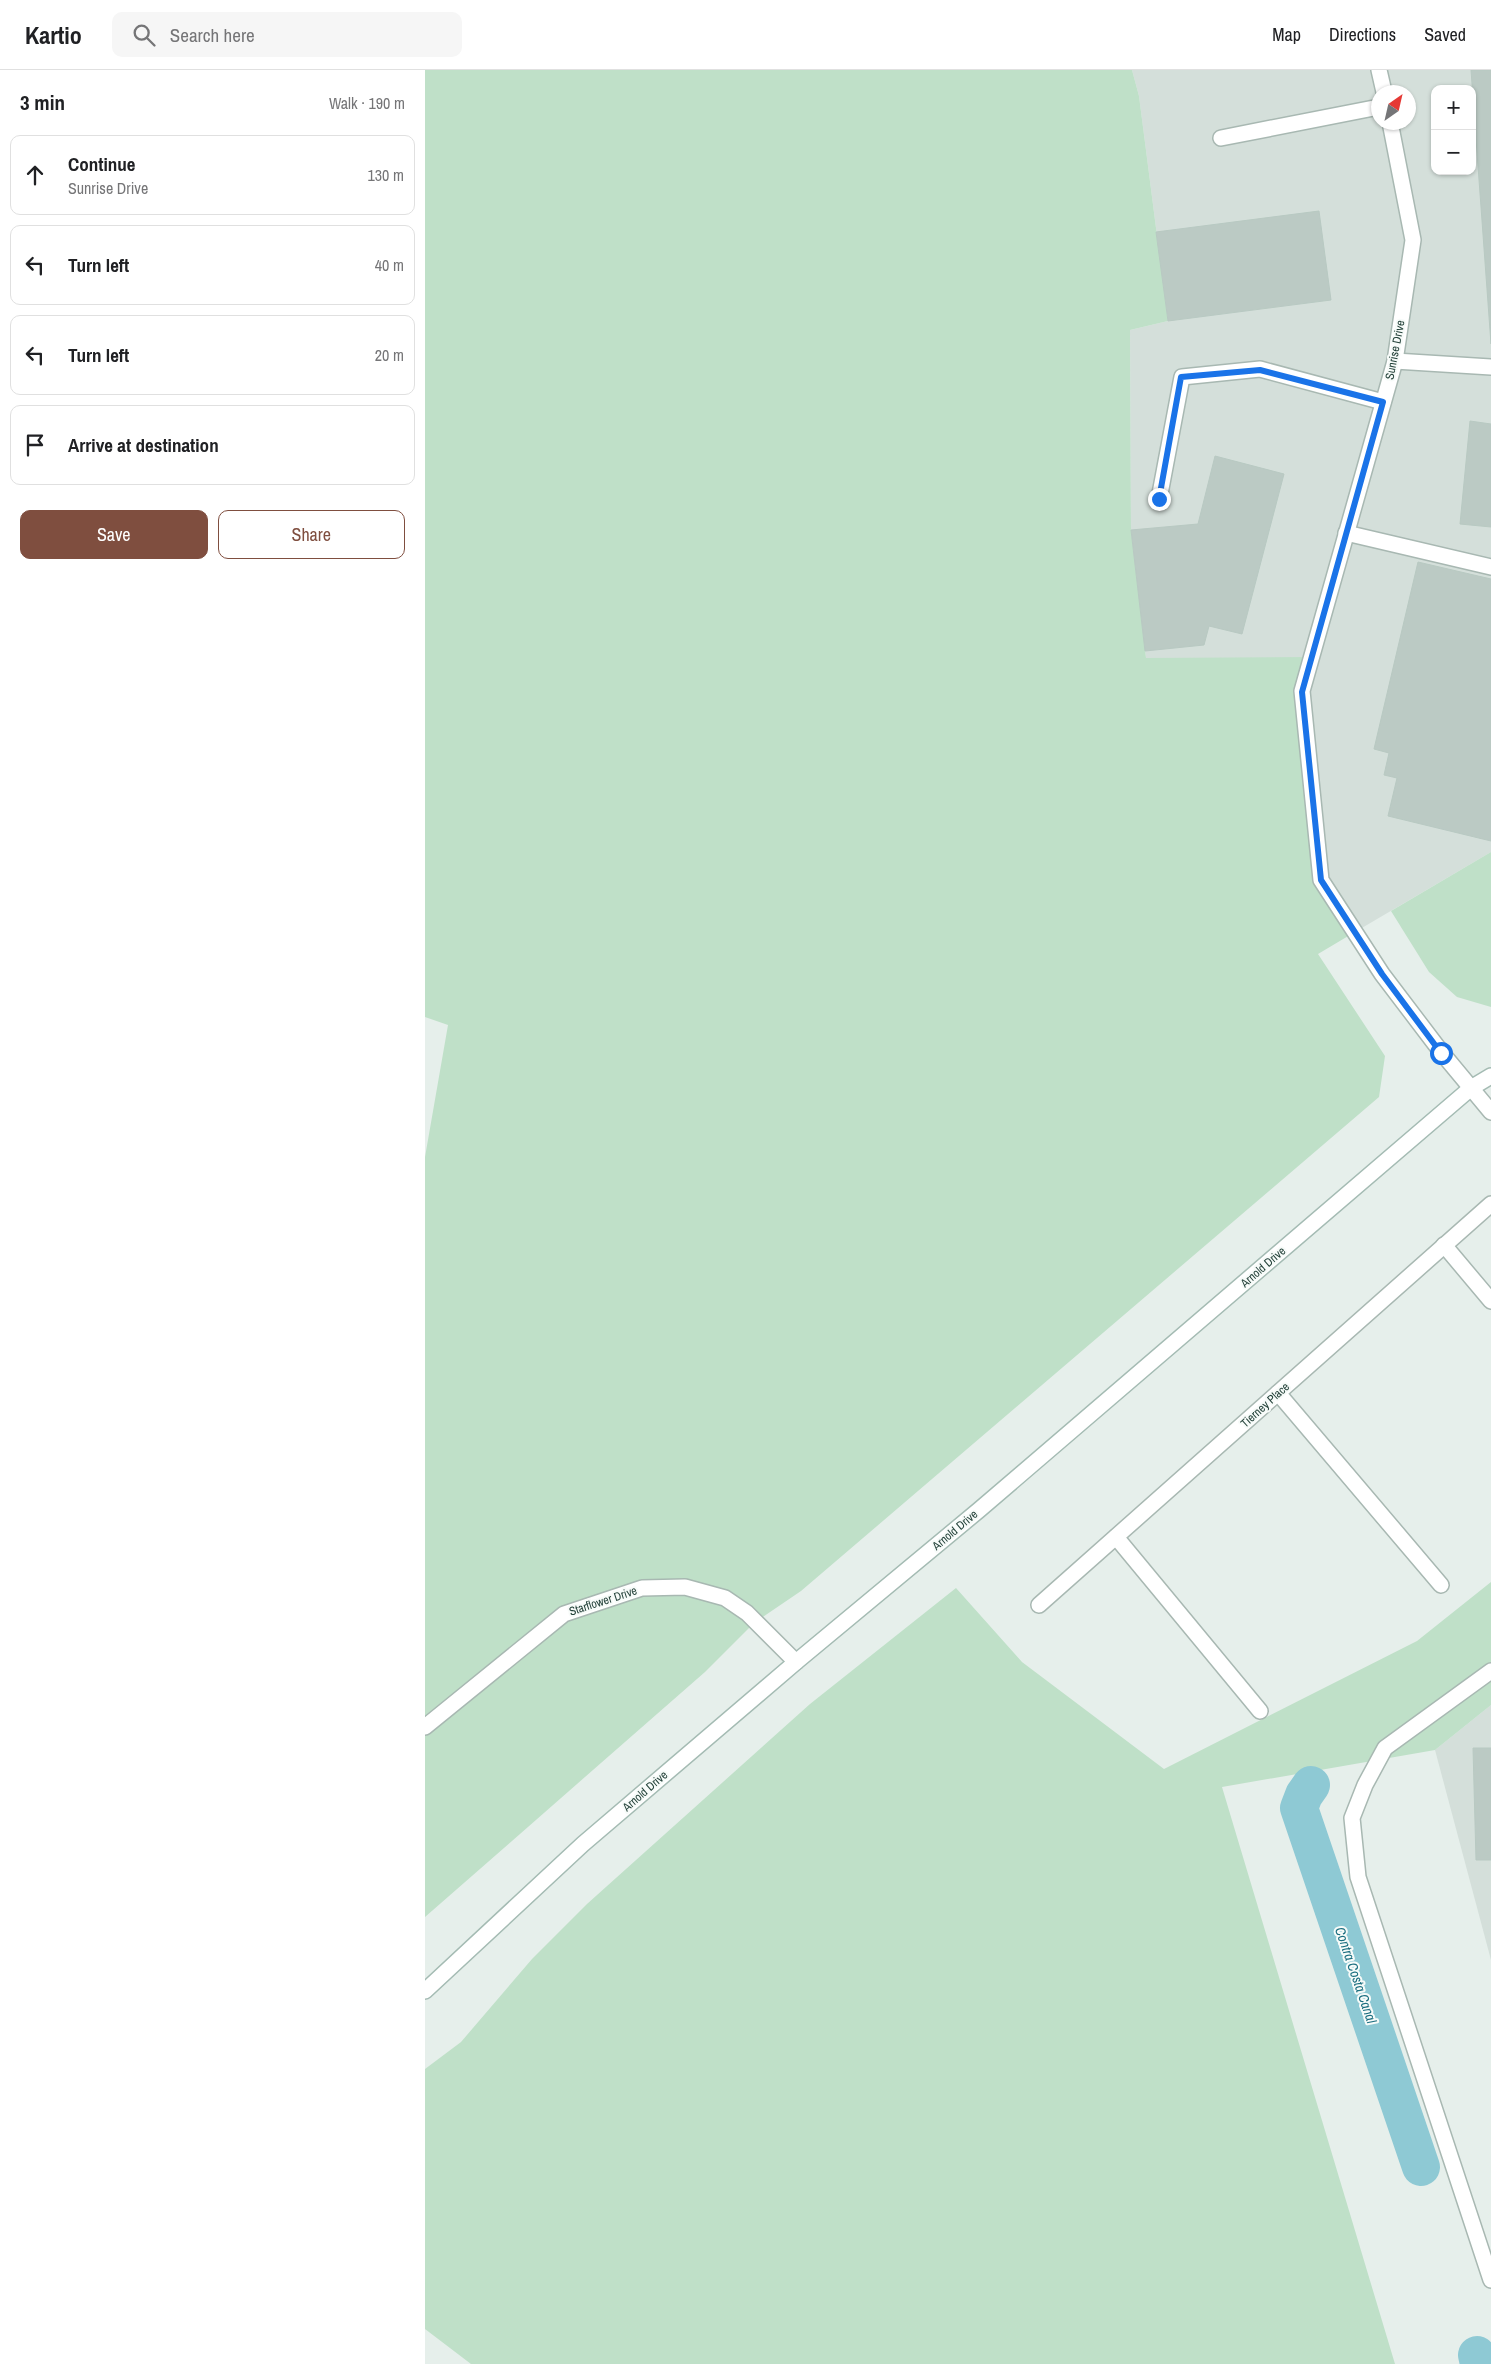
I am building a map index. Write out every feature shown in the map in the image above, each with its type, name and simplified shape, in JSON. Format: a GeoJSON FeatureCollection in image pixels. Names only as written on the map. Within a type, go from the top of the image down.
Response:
{"type":"FeatureCollection","features":[{"type":"Feature","properties":{"kind":"street"},"geometry":{"type":"LineString","coordinates":[[1379,70],[1382,85]]}},
{"type":"Feature","properties":{"kind":"street"},"geometry":{"type":"LineString","coordinates":[[1221,138],[1371,109]]}},
{"type":"Feature","properties":{"kind":"street","name":"Sunrise Drive"},"geometry":{"type":"LineString","coordinates":[[1392,130],[1413,240],[1395,361],[1302,692],[1321,880],[1382,974],[1491,1112]]}},
{"type":"Feature","properties":{"kind":"street"},"geometry":{"type":"LineString","coordinates":[[1395,361],[1491,367]]}},
{"type":"Feature","properties":{"kind":"street"},"geometry":{"type":"LineString","coordinates":[[1159,499],[1181,377],[1260,370],[1383,402]]}},
{"type":"Feature","properties":{"kind":"street"},"geometry":{"type":"LineString","coordinates":[[1346,533],[1491,567]]}},
{"type":"Feature","properties":{"kind":"street","name":"Arnold Drive"},"geometry":{"type":"LineString","coordinates":[[425,1991],[583,1844],[796,1662],[927,1555],[1471,1088],[1491,1076]]}},
{"type":"Feature","properties":{"kind":"street","name":"Tierney Place"},"geometry":{"type":"LineString","coordinates":[[1039,1605],[1491,1204]]}},
{"type":"Feature","properties":{"kind":"street"},"geometry":{"type":"LineString","coordinates":[[1445,1245],[1491,1301]]}},
{"type":"Feature","properties":{"kind":"street"},"geometry":{"type":"LineString","coordinates":[[1278,1393],[1441,1585]]}},
{"type":"Feature","properties":{"kind":"street"},"geometry":{"type":"LineString","coordinates":[[1116,1537],[1260,1712]]}},
{"type":"Feature","properties":{"kind":"street","name":"Starflower Drive"},"geometry":{"type":"LineString","coordinates":[[425,1726],[564,1614],[641,1588],[685,1587],[725,1598],[747,1613],[796,1662]]}},
{"type":"Feature","properties":{"kind":"street"},"geometry":{"type":"LineString","coordinates":[[1491,1671],[1385,1748],[1365,1786],[1352,1818],[1358,1877],[1491,2280]]}},
{"type":"Feature","properties":{"kind":"shaded area"},"geometry":{"type":"Polygon","coordinates":[[[1132,70],[1491,70],[1491,852],[1355,932],[1321,880],[1302,691],[1312,658],[1146,658],[1131,530],[1130,330],[1168,321],[1139,96],[1132,70]]]}},
{"type":"Feature","properties":{"kind":"shaded area"},"geometry":{"type":"Polygon","coordinates":[[[1491,1705],[1491,1960],[1435,1750],[1491,1705]]]}},
{"type":"Feature","properties":{"kind":"green space"},"geometry":{"type":"Polygon","coordinates":[[[425,70],[1132,70],[1139,96],[1168,321],[1130,330],[1131,530],[1146,658],[1312,657],[1302,691],[1321,880],[1355,932],[1318,954],[1385,1056],[1379,1097],[801,1591],[754,1623],[705,1672],[425,1917],[425,1157],[448,1025],[425,1017],[425,70]]]}},
{"type":"Feature","properties":{"kind":"green space"},"geometry":{"type":"Polygon","coordinates":[[[1491,852],[1491,1007],[1457,997],[1429,972],[1391,911],[1491,852]]]}},
{"type":"Feature","properties":{"kind":"green space"},"geometry":{"type":"Polygon","coordinates":[[[1491,1582],[1491,1705],[1435,1750],[1222,1787],[1395,2364],[471,2364],[425,2329],[425,2069],[461,2042],[532,1959],[587,1904],[810,1704],[956,1588],[1022,1662],[1164,1769],[1417,1641],[1491,1582]]]}},
{"type":"Feature","properties":{"kind":"building"},"geometry":{"type":"Polygon","coordinates":[[[1471,70],[1491,70],[1491,344],[1476,138],[1476,85],[1472,85],[1471,70]]]}},
{"type":"Feature","properties":{"kind":"building"},"geometry":{"type":"Polygon","coordinates":[[[1319,211],[1331,300],[1168,321],[1156,232],[1319,211]]]}},
{"type":"Feature","properties":{"kind":"building"},"geometry":{"type":"Polygon","coordinates":[[[1470,421],[1491,424],[1491,527],[1460,524],[1470,421]]]}},
{"type":"Feature","properties":{"kind":"building"},"geometry":{"type":"Polygon","coordinates":[[[1215,456],[1284,474],[1242,634],[1209,626],[1204,645],[1145,651],[1131,530],[1198,524],[1215,456]]]}},
{"type":"Feature","properties":{"kind":"building"},"geometry":{"type":"Polygon","coordinates":[[[1418,562],[1491,579],[1491,841],[1388,816],[1397,778],[1384,775],[1389,753],[1374,749],[1418,562]]]}},
{"type":"Feature","properties":{"kind":"building"},"geometry":{"type":"Polygon","coordinates":[[[1473,1748],[1491,1748],[1491,1860],[1476,1860],[1473,1748]]]}},
{"type":"Feature","properties":{"kind":"waterway","name":"Contra Costa Canal"},"geometry":{"type":"LineString","coordinates":[[1311,1785],[1304,1795],[1299,1808],[1421,2167]]}},
{"type":"Feature","properties":{"kind":"waterway","name":"Contra Costa Canal"},"geometry":{"type":"LineString","coordinates":[[1477,2355],[1479,2364]]}},
{"type":"Feature","properties":{"kind":"route"},"geometry":{"type":"LineString","coordinates":[[1159,499],[1181,377],[1260,370],[1383,402],[1302,692],[1321,880],[1382,974],[1441,1053]]}}]}
